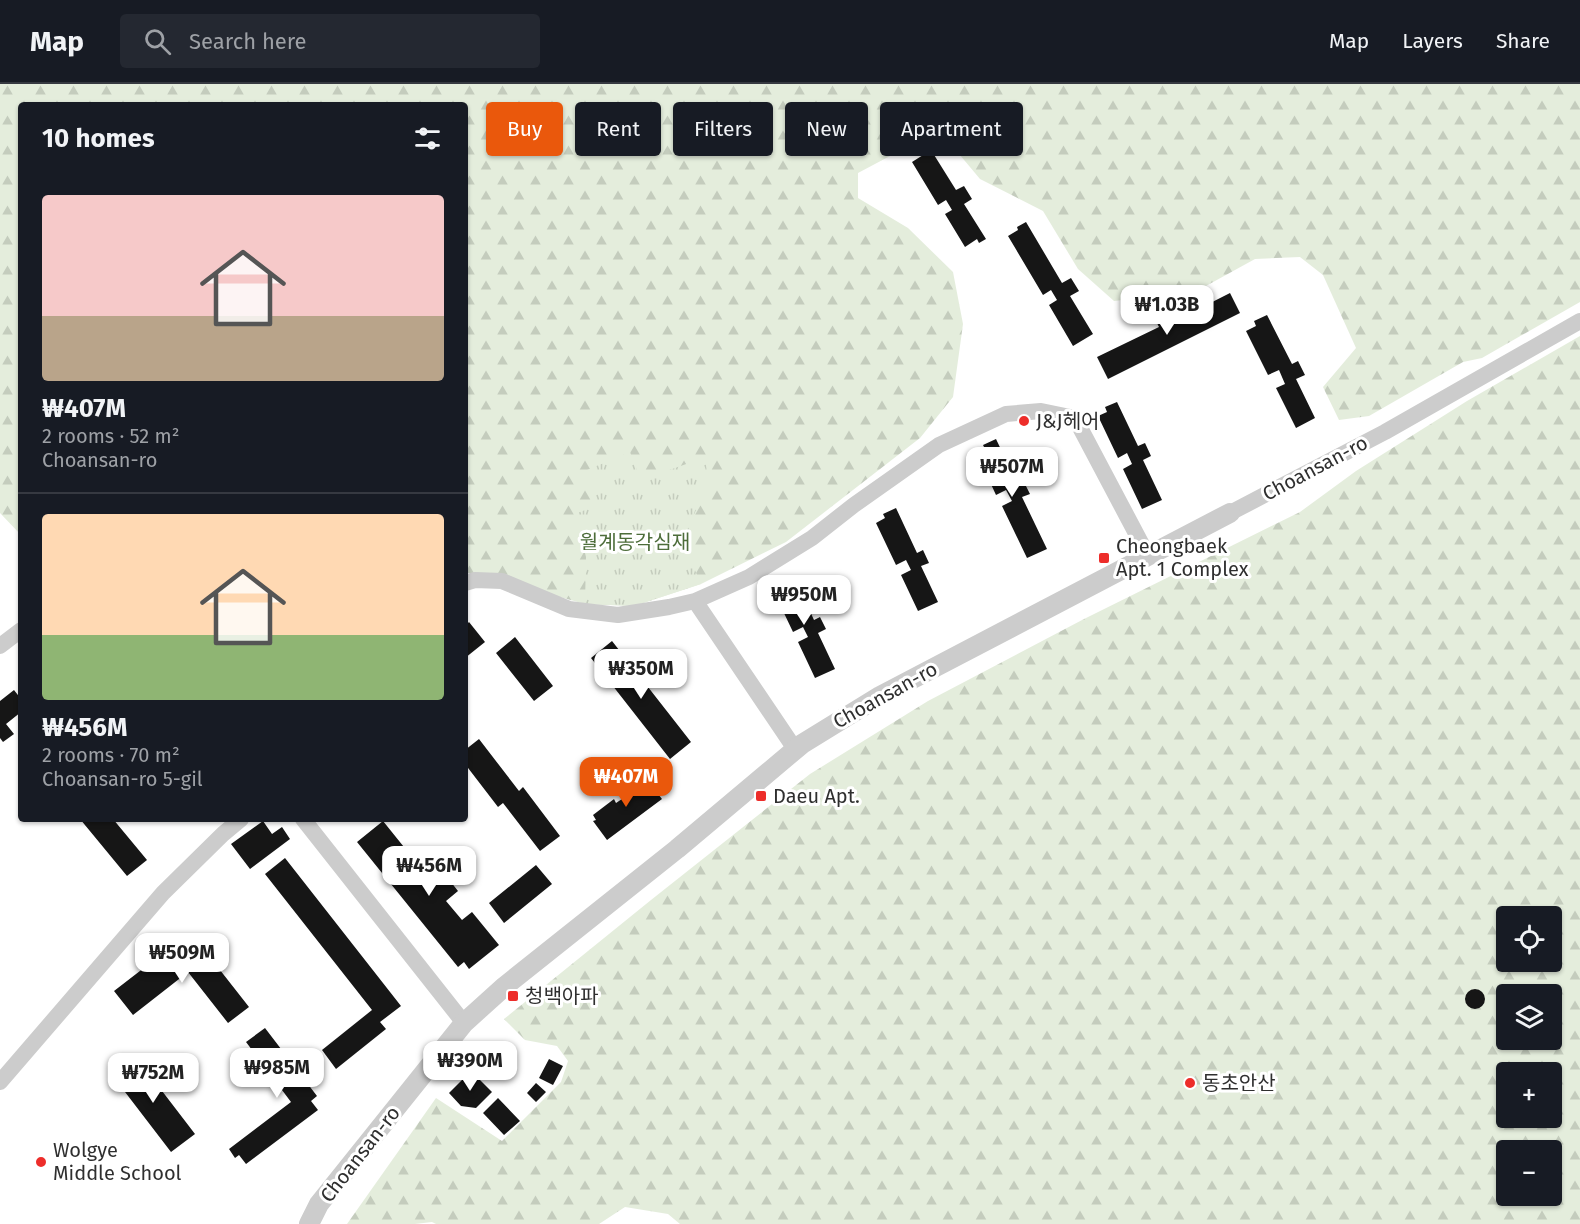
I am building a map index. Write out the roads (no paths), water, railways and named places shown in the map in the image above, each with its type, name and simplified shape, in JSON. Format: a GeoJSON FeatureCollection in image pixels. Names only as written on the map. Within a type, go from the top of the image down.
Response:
{"type":"FeatureCollection","features":[{"type":"Feature","properties":{"kind":"street","name":"Choansan-ro"},"geometry":{"type":"LineString","coordinates":[[309,1224],[319,1204],[464,1023],[505,986],[676,849],[795,749],[880,696],[1385,432],[1580,321]]}},
{"type":"Feature","properties":{"kind":"street"},"geometry":{"type":"LineString","coordinates":[[468,582],[475,580],[502,581],[570,609],[618,615],[695,601],[749,577],[812,538],[854,505],[939,446],[1006,414],[1041,411],[1075,418],[1148,556]]}},
{"type":"Feature","properties":{"kind":"street"},"geometry":{"type":"LineString","coordinates":[[695,601],[795,749]]}},
{"type":"Feature","properties":{"kind":"street"},"geometry":{"type":"LineString","coordinates":[[0,646],[18,632]]}},
{"type":"Feature","properties":{"kind":"street"},"geometry":{"type":"LineString","coordinates":[[0,1082],[163,893],[237,822]]}},
{"type":"Feature","properties":{"kind":"street"},"geometry":{"type":"LineString","coordinates":[[305,822],[464,1023]]}},
{"type":"Feature","properties":{"kind":"place","name":"J&J헤어"},"geometry":{"type":"Point","coordinates":[1024,421]}},
{"type":"Feature","properties":{"kind":"place","name":"Cheongbaek Apt. 1 Complex"},"geometry":{"type":"Point","coordinates":[1104,558]}},
{"type":"Feature","properties":{"kind":"place","name":"Daeu Apt."},"geometry":{"type":"Point","coordinates":[761,796]}},
{"type":"Feature","properties":{"kind":"place","name":"청백아파"},"geometry":{"type":"Point","coordinates":[513,996]}},
{"type":"Feature","properties":{"kind":"place","name":"동초안산"},"geometry":{"type":"Point","coordinates":[1190,1083]}},
{"type":"Feature","properties":{"kind":"place","name":"Wolgye Middle School"},"geometry":{"type":"Point","coordinates":[41,1162]}},
{"type":"Feature","properties":{"kind":"park label","name":"월계동각심재"},"geometry":{"type":"Point","coordinates":[635,542]}}]}
